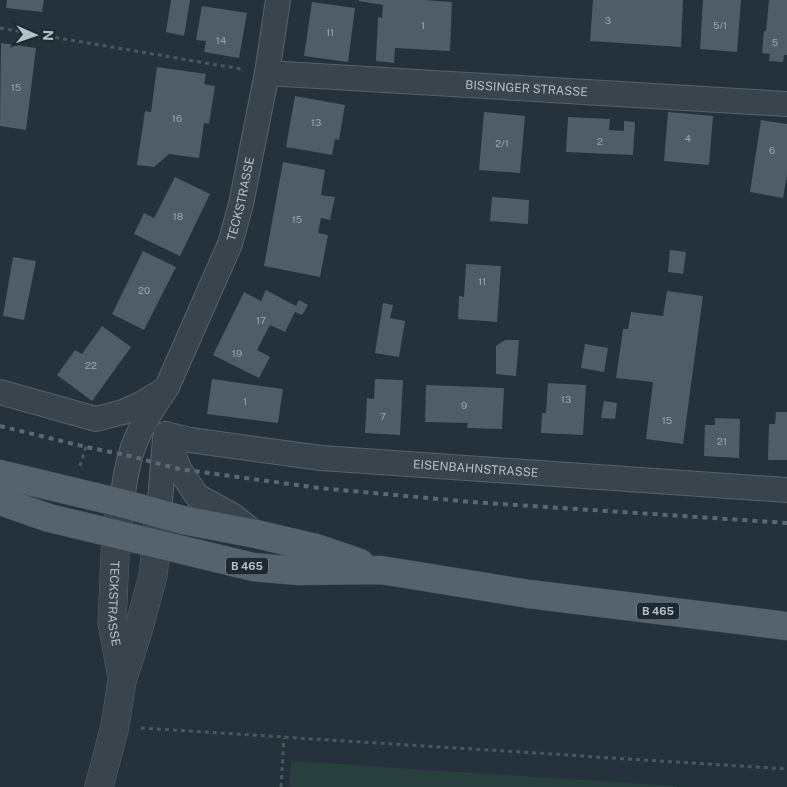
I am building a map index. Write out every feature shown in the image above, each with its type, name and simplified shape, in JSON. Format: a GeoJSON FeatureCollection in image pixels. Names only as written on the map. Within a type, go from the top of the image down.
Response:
{"type":"FeatureCollection","features":[{"type":"Feature","properties":{"kind":"main road","name":"B 465"},"geometry":{"type":"LineString","coordinates":[[0,474],[183,520],[316,548],[381,570]]}},
{"type":"Feature","properties":{"kind":"main road","name":"B 465"},"geometry":{"type":"LineString","coordinates":[[0,501],[50,518],[253,568],[381,570],[529,594],[787,626]]}},
{"type":"Feature","properties":{"kind":"street","name":"TECKSTRASSE"},"geometry":{"type":"LineString","coordinates":[[122,681],[112,623],[116,534],[130,456],[141,429],[168,387],[230,244],[241,204],[267,73],[278,0]]}},
{"type":"Feature","properties":{"kind":"street","name":"BISSINGER STRASSE"},"geometry":{"type":"LineString","coordinates":[[267,73],[787,104]]}},
{"type":"Feature","properties":{"kind":"street","name":"TECKSTRASSE"},"geometry":{"type":"LineString","coordinates":[[99,787],[115,726],[122,681],[153,576],[166,434],[168,387]]}},
{"type":"Feature","properties":{"kind":"street"},"geometry":{"type":"LineString","coordinates":[[0,392],[96,419],[123,412],[168,387]]}},
{"type":"Feature","properties":{"kind":"street"},"geometry":{"type":"LineString","coordinates":[[166,434],[179,469],[197,496],[232,516],[256,534]]}},
{"type":"Feature","properties":{"kind":"street","name":"EISENBAHNSTRASSE"},"geometry":{"type":"LineString","coordinates":[[166,434],[190,440],[320,458],[787,490]]}},
{"type":"Feature","properties":{"kind":"path"},"geometry":{"type":"LineString","coordinates":[[0,28],[267,73]]}},
{"type":"Feature","properties":{"kind":"path"},"geometry":{"type":"LineString","coordinates":[[115,726],[787,769]]}},
{"type":"Feature","properties":{"kind":"path"},"geometry":{"type":"LineString","coordinates":[[281,787],[284,738]]}},
{"type":"Feature","properties":{"kind":"green space"},"geometry":{"type":"Polygon","coordinates":[[[291,761],[677,786],[677,787],[289,787],[291,761]]]}},
{"type":"Feature","properties":{"kind":"building"},"geometry":{"type":"Polygon","coordinates":[[[7,0],[44,0],[42,12],[6,8],[7,0]]]}},
{"type":"Feature","properties":{"kind":"building"},"geometry":{"type":"Polygon","coordinates":[[[171,0],[190,0],[184,36],[166,32],[171,0]]]}},
{"type":"Feature","properties":{"kind":"building"},"geometry":{"type":"Polygon","coordinates":[[[359,0],[452,2],[450,51],[395,48],[394,63],[376,61],[378,17],[382,18],[383,5],[359,0]]]}},
{"type":"Feature","properties":{"kind":"building"},"geometry":{"type":"Polygon","coordinates":[[[593,0],[683,0],[681,47],[590,41],[593,0]]]}},
{"type":"Feature","properties":{"kind":"building"},"geometry":{"type":"Polygon","coordinates":[[[703,0],[741,0],[737,52],[700,49],[703,0]]]}},
{"type":"Feature","properties":{"kind":"building"},"geometry":{"type":"Polygon","coordinates":[[[769,0],[787,0],[787,55],[784,55],[783,62],[769,61],[770,54],[762,53],[769,0]]]}},
{"type":"Feature","properties":{"kind":"building"},"geometry":{"type":"Polygon","coordinates":[[[312,2],[355,8],[348,62],[304,56],[312,2]]]}},
{"type":"Feature","properties":{"kind":"building"},"geometry":{"type":"Polygon","coordinates":[[[202,6],[247,13],[239,58],[204,52],[206,41],[196,40],[202,6]]]}},
{"type":"Feature","properties":{"kind":"building"},"geometry":{"type":"Polygon","coordinates":[[[1,43],[36,48],[26,130],[0,126],[1,43]]]}},
{"type":"Feature","properties":{"kind":"building"},"geometry":{"type":"Polygon","coordinates":[[[157,67],[206,74],[204,84],[215,86],[209,124],[204,123],[199,158],[169,154],[154,167],[137,165],[145,111],[151,112],[157,67]]]}},
{"type":"Feature","properties":{"kind":"building"},"geometry":{"type":"Polygon","coordinates":[[[295,96],[345,105],[339,140],[335,139],[332,155],[286,147],[295,96]]]}},
{"type":"Feature","properties":{"kind":"building"},"geometry":{"type":"Polygon","coordinates":[[[484,112],[525,116],[520,173],[479,170],[484,112]]]}},
{"type":"Feature","properties":{"kind":"building"},"geometry":{"type":"Polygon","coordinates":[[[668,112],[713,116],[709,165],[664,161],[668,112]]]}},
{"type":"Feature","properties":{"kind":"building"},"geometry":{"type":"Polygon","coordinates":[[[568,117],[610,119],[609,130],[624,131],[624,121],[635,122],[633,155],[566,152],[568,117]]]}},
{"type":"Feature","properties":{"kind":"building"},"geometry":{"type":"Polygon","coordinates":[[[761,120],[787,124],[787,175],[783,198],[750,192],[761,120]]]}},
{"type":"Feature","properties":{"kind":"building"},"geometry":{"type":"Polygon","coordinates":[[[283,162],[325,170],[321,195],[335,197],[330,220],[321,218],[318,233],[328,235],[320,277],[264,266],[283,162]]]}},
{"type":"Feature","properties":{"kind":"building"},"geometry":{"type":"Polygon","coordinates":[[[175,177],[210,194],[180,256],[134,234],[144,213],[154,218],[175,177]]]}},
{"type":"Feature","properties":{"kind":"building"},"geometry":{"type":"Polygon","coordinates":[[[492,197],[529,200],[528,224],[490,221],[492,197]]]}},
{"type":"Feature","properties":{"kind":"building"},"geometry":{"type":"Polygon","coordinates":[[[670,250],[686,252],[683,274],[668,272],[670,250]]]}},
{"type":"Feature","properties":{"kind":"building"},"geometry":{"type":"Polygon","coordinates":[[[143,251],[176,267],[144,330],[112,314],[143,251]]]}},
{"type":"Feature","properties":{"kind":"building"},"geometry":{"type":"Polygon","coordinates":[[[13,257],[36,261],[24,320],[3,316],[13,257]]]}},
{"type":"Feature","properties":{"kind":"building"},"geometry":{"type":"Polygon","coordinates":[[[466,264],[501,266],[497,322],[458,319],[459,296],[464,297],[466,264]]]}},
{"type":"Feature","properties":{"kind":"building"},"geometry":{"type":"Polygon","coordinates":[[[266,290],[296,306],[299,300],[308,305],[302,315],[295,312],[285,332],[270,325],[257,350],[270,357],[259,378],[213,355],[244,292],[261,301],[266,290]]]}},
{"type":"Feature","properties":{"kind":"building"},"geometry":{"type":"Polygon","coordinates":[[[667,291],[703,296],[683,444],[646,439],[653,382],[616,378],[623,329],[628,329],[631,312],[663,316],[667,291]]]}},
{"type":"Feature","properties":{"kind":"building"},"geometry":{"type":"Polygon","coordinates":[[[383,303],[393,305],[390,318],[405,321],[399,357],[375,353],[383,303]]]}},
{"type":"Feature","properties":{"kind":"building"},"geometry":{"type":"Polygon","coordinates":[[[102,326],[131,347],[92,401],[57,375],[75,350],[82,354],[102,326]]]}},
{"type":"Feature","properties":{"kind":"building"},"geometry":{"type":"Polygon","coordinates":[[[505,340],[519,340],[516,376],[496,374],[496,346],[505,340]]]}},
{"type":"Feature","properties":{"kind":"building"},"geometry":{"type":"Polygon","coordinates":[[[585,344],[608,348],[604,372],[581,368],[585,344]]]}},
{"type":"Feature","properties":{"kind":"building"},"geometry":{"type":"Polygon","coordinates":[[[212,379],[283,389],[278,423],[207,414],[212,379]]]}},
{"type":"Feature","properties":{"kind":"building"},"geometry":{"type":"Polygon","coordinates":[[[375,379],[403,380],[400,435],[365,433],[367,398],[374,399],[375,379]]]}},
{"type":"Feature","properties":{"kind":"building"},"geometry":{"type":"Polygon","coordinates":[[[548,383],[586,385],[583,435],[541,433],[542,413],[546,413],[548,383]]]}},
{"type":"Feature","properties":{"kind":"building"},"geometry":{"type":"Polygon","coordinates":[[[426,385],[504,388],[502,429],[467,428],[468,423],[425,422],[426,385]]]}},
{"type":"Feature","properties":{"kind":"building"},"geometry":{"type":"Polygon","coordinates":[[[604,401],[617,403],[615,419],[601,418],[604,401]]]}},
{"type":"Feature","properties":{"kind":"building"},"geometry":{"type":"Polygon","coordinates":[[[776,412],[787,412],[787,460],[768,460],[769,424],[775,424],[776,412]]]}},
{"type":"Feature","properties":{"kind":"building"},"geometry":{"type":"Polygon","coordinates":[[[715,418],[740,419],[739,458],[704,456],[705,425],[715,425],[715,418]]]}},
{"type":"Feature","properties":{"kind":"railway"},"geometry":{"type":"LineString","coordinates":[[0,426],[179,469],[319,488],[472,502],[787,523]]}}]}
